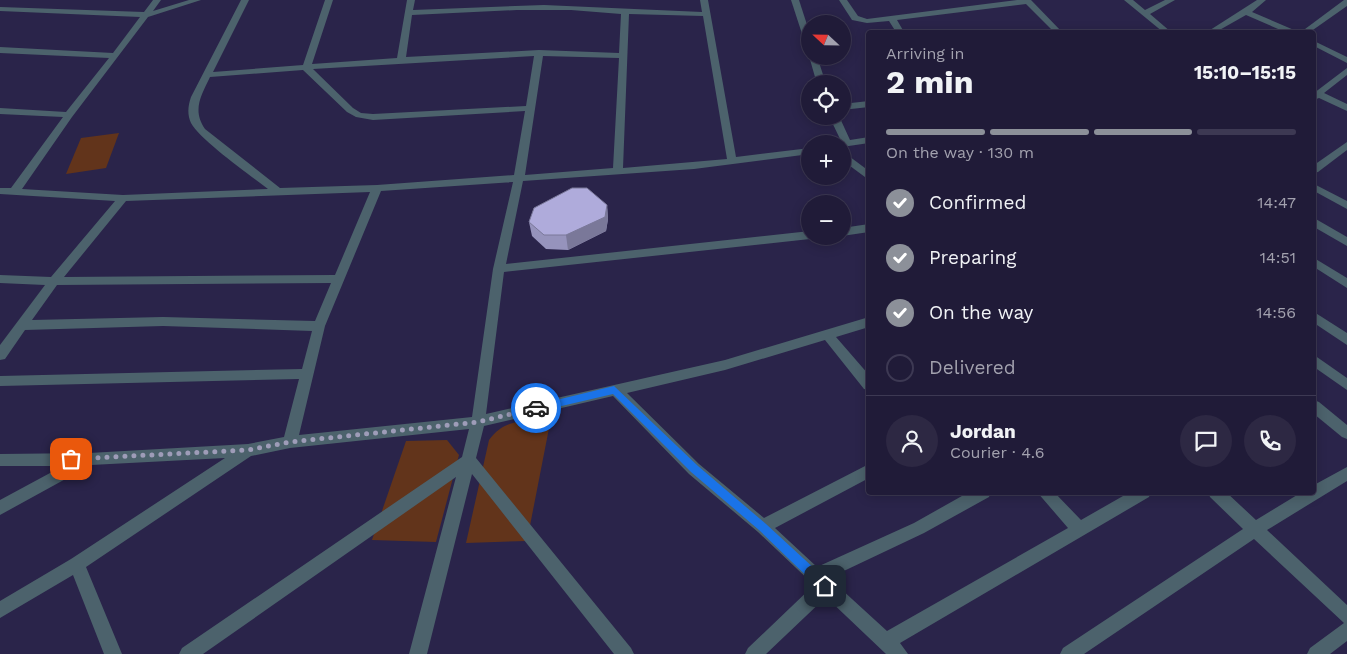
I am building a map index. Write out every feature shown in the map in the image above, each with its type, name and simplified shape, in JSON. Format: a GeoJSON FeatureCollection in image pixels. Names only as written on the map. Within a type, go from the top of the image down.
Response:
{"type":"FeatureCollection","features":[{"type":"Feature","properties":{"kind":"street"},"geometry":{"type":"LineString","coordinates":[[0,8],[11,0]]}},
{"type":"Feature","properties":{"kind":"street"},"geometry":{"type":"LineString","coordinates":[[14,192],[157,0]]}},
{"type":"Feature","properties":{"kind":"street"},"geometry":{"type":"LineString","coordinates":[[0,8],[147,15],[197,0]]}},
{"type":"Feature","properties":{"kind":"street"},"geometry":{"type":"LineString","coordinates":[[245,0],[192,106],[194,121],[201,131],[278,192]]}},
{"type":"Feature","properties":{"kind":"street"},"geometry":{"type":"LineString","coordinates":[[306,68],[329,0]]}},
{"type":"Feature","properties":{"kind":"street"},"geometry":{"type":"LineString","coordinates":[[401,60],[411,0]]}},
{"type":"Feature","properties":{"kind":"street"},"geometry":{"type":"LineString","coordinates":[[704,0],[732,161]]}},
{"type":"Feature","properties":{"kind":"street"},"geometry":{"type":"LineString","coordinates":[[795,0],[801,18]]}},
{"type":"Feature","properties":{"kind":"street"},"geometry":{"type":"LineString","coordinates":[[843,0],[854,18],[860,20],[892,18],[1027,1],[1056,30]]}},
{"type":"Feature","properties":{"kind":"street"},"geometry":{"type":"LineString","coordinates":[[1128,0],[1164,30]]}},
{"type":"Feature","properties":{"kind":"street"},"geometry":{"type":"LineString","coordinates":[[1144,14],[1171,0]]}},
{"type":"Feature","properties":{"kind":"street"},"geometry":{"type":"LineString","coordinates":[[1214,30],[1246,12],[1262,0]]}},
{"type":"Feature","properties":{"kind":"street"},"geometry":{"type":"LineString","coordinates":[[1308,30],[1347,2]]}},
{"type":"Feature","properties":{"kind":"street"},"geometry":{"type":"LineString","coordinates":[[409,13],[562,4],[625,12],[707,14]]}},
{"type":"Feature","properties":{"kind":"street"},"geometry":{"type":"LineString","coordinates":[[618,172],[625,12]]}},
{"type":"Feature","properties":{"kind":"street"},"geometry":{"type":"LineString","coordinates":[[1246,12],[1286,30]]}},
{"type":"Feature","properties":{"kind":"street"},"geometry":{"type":"LineString","coordinates":[[892,18],[899,30]]}},
{"type":"Feature","properties":{"kind":"street"},"geometry":{"type":"LineString","coordinates":[[1316,45],[1347,60]]}},
{"type":"Feature","properties":{"kind":"street"},"geometry":{"type":"LineString","coordinates":[[0,50],[115,56]]}},
{"type":"Feature","properties":{"kind":"street"},"geometry":{"type":"LineString","coordinates":[[206,75],[401,60],[539,53],[622,56]]}},
{"type":"Feature","properties":{"kind":"street"},"geometry":{"type":"LineString","coordinates":[[418,654],[478,422],[499,269],[519,177],[539,53]]}},
{"type":"Feature","properties":{"kind":"street"},"geometry":{"type":"LineString","coordinates":[[306,68],[350,110],[359,115],[373,117],[531,108]]}},
{"type":"Feature","properties":{"kind":"street"},"geometry":{"type":"LineString","coordinates":[[1347,71],[1316,95],[1347,108]]}},
{"type":"Feature","properties":{"kind":"street"},"geometry":{"type":"LineString","coordinates":[[1337,79],[1347,84]]}},
{"type":"Feature","properties":{"kind":"street"},"geometry":{"type":"LineString","coordinates":[[851,106],[866,104]]}},
{"type":"Feature","properties":{"kind":"street"},"geometry":{"type":"LineString","coordinates":[[0,111],[69,116]]}},
{"type":"Feature","properties":{"kind":"street"},"geometry":{"type":"LineString","coordinates":[[851,143],[866,140]]}},
{"type":"Feature","properties":{"kind":"street"},"geometry":{"type":"LineString","coordinates":[[1316,168],[1347,145]]}},
{"type":"Feature","properties":{"kind":"street"},"geometry":{"type":"LineString","coordinates":[[0,191],[123,198],[377,188],[694,166],[801,152]]}},
{"type":"Feature","properties":{"kind":"street"},"geometry":{"type":"LineString","coordinates":[[851,162],[866,174]]}},
{"type":"Feature","properties":{"kind":"street"},"geometry":{"type":"LineString","coordinates":[[1316,187],[1347,206]]}},
{"type":"Feature","properties":{"kind":"street"},"geometry":{"type":"LineString","coordinates":[[290,442],[306,374],[320,326],[377,188]]}},
{"type":"Feature","properties":{"kind":"street"},"geometry":{"type":"LineString","coordinates":[[2,350],[23,325],[54,281],[123,198]]}},
{"type":"Feature","properties":{"kind":"street"},"geometry":{"type":"LineString","coordinates":[[1316,223],[1347,242]]}},
{"type":"Feature","properties":{"kind":"street"},"geometry":{"type":"LineString","coordinates":[[851,231],[866,228]]}},
{"type":"Feature","properties":{"kind":"street"},"geometry":{"type":"LineString","coordinates":[[499,269],[801,236]]}},
{"type":"Feature","properties":{"kind":"street"},"geometry":{"type":"LineString","coordinates":[[1316,263],[1347,284]]}},
{"type":"Feature","properties":{"kind":"street"},"geometry":{"type":"LineString","coordinates":[[0,279],[54,281],[339,279]]}},
{"type":"Feature","properties":{"kind":"street"},"geometry":{"type":"LineString","coordinates":[[1316,318],[1347,340]]}},
{"type":"Feature","properties":{"kind":"street"},"geometry":{"type":"LineString","coordinates":[[23,325],[207,322],[255,323],[291,327],[320,326]]}},
{"type":"Feature","properties":{"kind":"street"},"geometry":{"type":"LineString","coordinates":[[0,460],[89,459],[248,450],[290,442],[478,422],[725,365],[866,323]]}},
{"type":"Feature","properties":{"kind":"street"},"geometry":{"type":"LineString","coordinates":[[827,334],[866,381]]}},
{"type":"Feature","properties":{"kind":"street"},"geometry":{"type":"LineString","coordinates":[[1316,362],[1347,385]]}},
{"type":"Feature","properties":{"kind":"street"},"geometry":{"type":"LineString","coordinates":[[0,381],[306,374]]}},
{"type":"Feature","properties":{"kind":"street"},"geometry":{"type":"LineString","coordinates":[[614,390],[694,469],[763,527],[899,654]]}},
{"type":"Feature","properties":{"kind":"street"},"geometry":{"type":"LineString","coordinates":[[1316,408],[1347,433]]}},
{"type":"Feature","properties":{"kind":"street"},"geometry":{"type":"LineString","coordinates":[[0,610],[77,564],[248,450]]}},
{"type":"Feature","properties":{"kind":"street"},"geometry":{"type":"LineString","coordinates":[[0,508],[89,459]]}},
{"type":"Feature","properties":{"kind":"street"},"geometry":{"type":"LineString","coordinates":[[188,654],[469,460]]}},
{"type":"Feature","properties":{"kind":"street"},"geometry":{"type":"LineString","coordinates":[[469,460],[625,654]]}},
{"type":"Feature","properties":{"kind":"street"},"geometry":{"type":"LineString","coordinates":[[763,527],[866,472]]}},
{"type":"Feature","properties":{"kind":"street"},"geometry":{"type":"LineString","coordinates":[[1316,492],[1347,473]]}},
{"type":"Feature","properties":{"kind":"street"},"geometry":{"type":"LineString","coordinates":[[754,654],[821,581],[979,495]]}},
{"type":"Feature","properties":{"kind":"street"},"geometry":{"type":"LineString","coordinates":[[1047,495],[1080,530]]}},
{"type":"Feature","properties":{"kind":"street"},"geometry":{"type":"LineString","coordinates":[[887,641],[1080,530],[1136,495]]}},
{"type":"Feature","properties":{"kind":"street"},"geometry":{"type":"LineString","coordinates":[[1218,495],[1347,616]]}},
{"type":"Feature","properties":{"kind":"street"},"geometry":{"type":"LineString","coordinates":[[1069,654],[1254,530],[1311,495]]}},
{"type":"Feature","properties":{"kind":"street"},"geometry":{"type":"LineString","coordinates":[[77,564],[113,654]]}},
{"type":"Feature","properties":{"kind":"street"},"geometry":{"type":"LineString","coordinates":[[1316,654],[1347,630]]}},
{"type":"Feature","properties":{"kind":"shaded area"},"geometry":{"type":"Polygon","coordinates":[[[119,133],[106,168],[66,174],[81,138],[119,133]]]}},
{"type":"Feature","properties":{"kind":"shaded area"},"geometry":{"type":"Polygon","coordinates":[[[551,418],[527,541],[466,543],[489,440],[495,433],[509,424],[525,420],[551,418]]]}},
{"type":"Feature","properties":{"kind":"shaded area"},"geometry":{"type":"Polygon","coordinates":[[[447,440],[459,455],[436,542],[372,540],[406,441],[447,440]]]}},
{"type":"Feature","properties":{"kind":"building"},"geometry":{"type":"Polygon","coordinates":[[[572,188],[587,188],[607,205],[605,217],[566,235],[544,235],[529,222],[534,208],[572,188]]]}},
{"type":"Feature","properties":{"kind":"way so far"},"geometry":{"type":"LineString","coordinates":[[71,459],[248,450],[290,442],[478,422],[536,408]]}},
{"type":"Feature","properties":{"kind":"route"},"geometry":{"type":"LineString","coordinates":[[536,408],[614,390],[694,469],[763,527],[825,586]]}}]}
